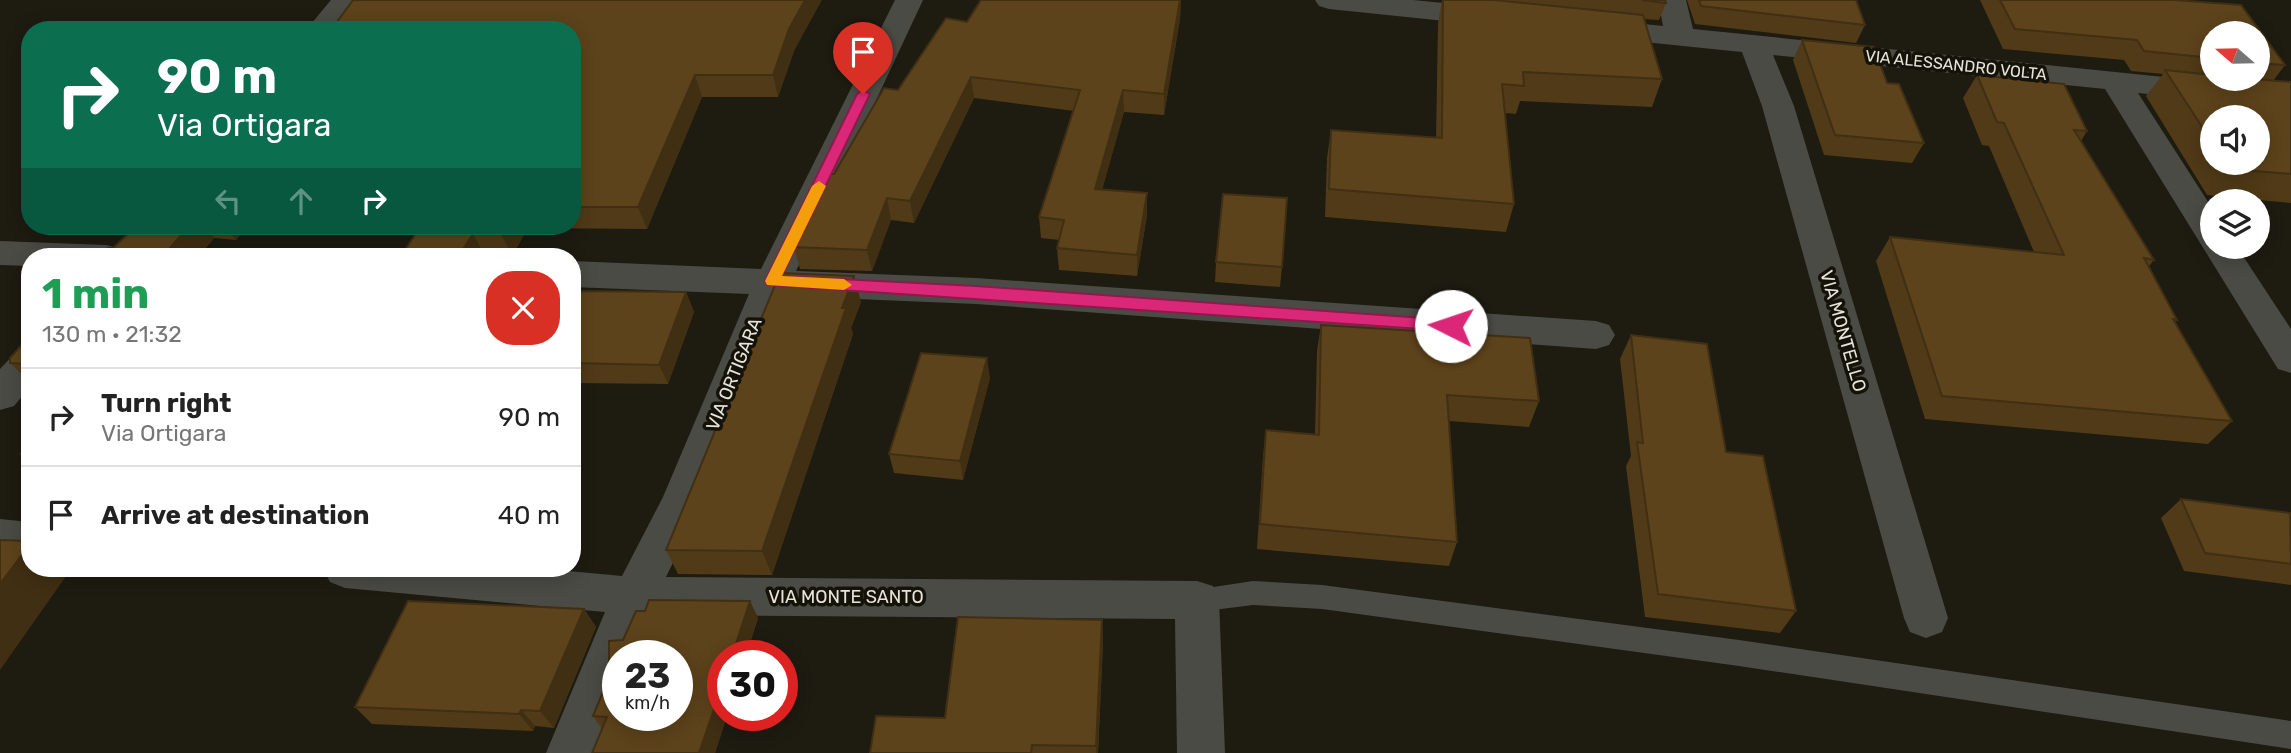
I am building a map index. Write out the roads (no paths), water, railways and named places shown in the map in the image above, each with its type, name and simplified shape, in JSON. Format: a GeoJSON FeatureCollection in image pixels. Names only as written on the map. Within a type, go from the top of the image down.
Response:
{"type":"FeatureCollection","features":[{"type":"Feature","properties":{"kind":"street"},"geometry":{"type":"LineString","coordinates":[[328,21],[346,0]]}},
{"type":"Feature","properties":{"kind":"street","name":"VIA ORTIGARA"},"geometry":{"type":"LineString","coordinates":[[570,753],[634,596],[683,499],[773,281],[909,0]]}},
{"type":"Feature","properties":{"kind":"street"},"geometry":{"type":"LineString","coordinates":[[1329,0],[1388,3],[1526,20]]}},
{"type":"Feature","properties":{"kind":"street"},"geometry":{"type":"LineString","coordinates":[[1672,0],[1680,36]]}},
{"type":"Feature","properties":{"kind":"street","name":"VIA ALESSANDRO VOLTA"},"geometry":{"type":"LineString","coordinates":[[1567,25],[2291,99]]}},
{"type":"Feature","properties":{"kind":"street","name":"VIA MONTELLO"},"geometry":{"type":"LineString","coordinates":[[1755,46],[1778,106],[1926,618]]}},
{"type":"Feature","properties":{"kind":"street"},"geometry":{"type":"LineString","coordinates":[[2115,81],[2200,216]]}},
{"type":"Feature","properties":{"kind":"street"},"geometry":{"type":"LineString","coordinates":[[0,253],[21,253]]}},
{"type":"Feature","properties":{"kind":"street"},"geometry":{"type":"LineString","coordinates":[[2227,259],[2291,359]]}},
{"type":"Feature","properties":{"kind":"street"},"geometry":{"type":"LineString","coordinates":[[581,274],[976,291],[1595,335]]}},
{"type":"Feature","properties":{"kind":"street"},"geometry":{"type":"LineString","coordinates":[[0,395],[21,371]]}},
{"type":"Feature","properties":{"kind":"street"},"geometry":{"type":"LineString","coordinates":[[0,537],[21,539]]}},
{"type":"Feature","properties":{"kind":"street","name":"VIA MONTE SANTO"},"geometry":{"type":"LineString","coordinates":[[431,577],[634,596],[1197,600]]}},
{"type":"Feature","properties":{"kind":"street"},"geometry":{"type":"LineString","coordinates":[[1197,600],[1201,753]]}},
{"type":"Feature","properties":{"kind":"lane"},"geometry":{"type":"LineString","coordinates":[[1197,600],[1253,593],[1322,597],[1739,653],[2291,735]]}}]}
